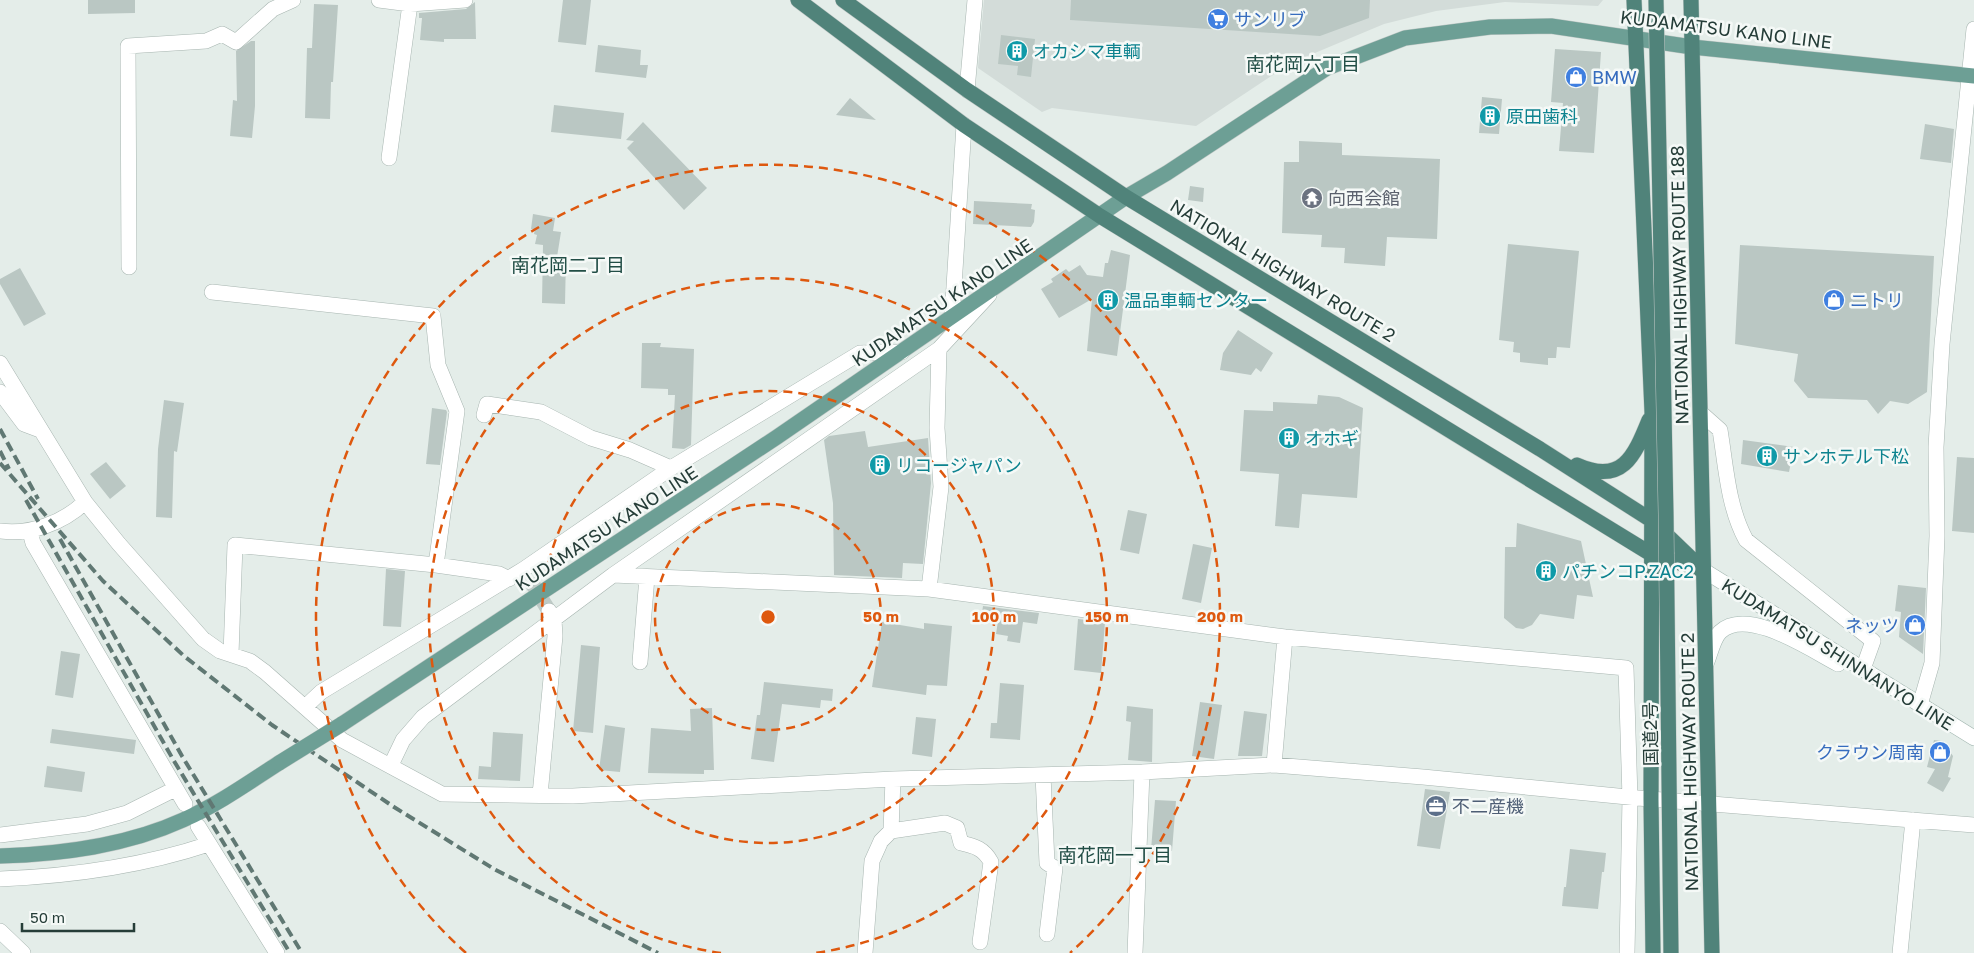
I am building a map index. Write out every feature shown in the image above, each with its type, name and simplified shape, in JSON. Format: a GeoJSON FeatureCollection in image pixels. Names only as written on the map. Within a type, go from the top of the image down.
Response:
{"type":"FeatureCollection","features":[{"type":"Feature","properties":{"kind":"highway"},"geometry":{"type":"LineString","coordinates":[[798,0],[964,124],[1100,216],[1651,554],[1703,570]]}},
{"type":"Feature","properties":{"kind":"highway","name":"NATIONAL HIGHWAY ROUTE 2"},"geometry":{"type":"LineString","coordinates":[[843,0],[967,90],[1126,197],[1540,448],[1651,520],[1703,570],[1712,953]]}},
{"type":"Feature","properties":{"kind":"highway","name":"NATIONAL HIGHWAY ROUTE 188"},"geometry":{"type":"LineString","coordinates":[[1634,0],[1652,412],[1651,554]]}},
{"type":"Feature","properties":{"kind":"highway","name":"NATIONAL HIGHWAY ROUTE 188"},"geometry":{"type":"LineString","coordinates":[[1656,0],[1666,516]]}},
{"type":"Feature","properties":{"kind":"highway","name":"NATIONAL HIGHWAY ROUTE 188"},"geometry":{"type":"LineString","coordinates":[[1691,0],[1702,414],[1703,570]]}},
{"type":"Feature","properties":{"kind":"highway"},"geometry":{"type":"LineString","coordinates":[[1540,448],[1592,472],[1614,472],[1629,461],[1640,444],[1652,412]]}},
{"type":"Feature","properties":{"kind":"highway","name":"国道2号"},"geometry":{"type":"LineString","coordinates":[[1666,516],[1671,953]]}},
{"type":"Feature","properties":{"kind":"highway","name":"NATIONAL HIGHWAY ROUTE 2"},"geometry":{"type":"LineString","coordinates":[[1651,554],[1650,800],[1653,953]]}},
{"type":"Feature","properties":{"kind":"main road","name":"KUDAMATSU KANO LINE"},"geometry":{"type":"LineString","coordinates":[[0,856],[36,855],[95,847],[153,832],[184,820],[228,796],[342,724],[769,442],[952,319],[1126,197],[1167,173],[1327,68],[1405,38],[1490,26],[1542,26],[1692,47],[1971,76]]}},
{"type":"Feature","properties":{"kind":"street"},"geometry":{"type":"LineString","coordinates":[[129,267],[128,46],[206,41],[222,34],[236,42],[274,9],[293,0]]}},
{"type":"Feature","properties":{"kind":"street"},"geometry":{"type":"LineString","coordinates":[[379,0],[410,4],[465,0]]}},
{"type":"Feature","properties":{"kind":"street"},"geometry":{"type":"LineString","coordinates":[[967,90],[974,0]]}},
{"type":"Feature","properties":{"kind":"street"},"geometry":{"type":"LineString","coordinates":[[389,158],[410,4]]}},
{"type":"Feature","properties":{"kind":"street"},"geometry":{"type":"LineString","coordinates":[[1706,664],[1718,633],[1730,625],[1755,624],[1780,634],[1920,705],[1932,663],[1937,536],[1936,447],[1942,344],[1971,76],[1974,29]]}},
{"type":"Feature","properties":{"kind":"street"},"geometry":{"type":"LineString","coordinates":[[952,319],[964,124]]}},
{"type":"Feature","properties":{"kind":"street"},"geometry":{"type":"LineString","coordinates":[[391,765],[403,740],[423,718],[552,616],[939,349],[993,290]]}},
{"type":"Feature","properties":{"kind":"street"},"geometry":{"type":"LineString","coordinates":[[212,292],[433,316],[438,365],[457,411],[436,565]]}},
{"type":"Feature","properties":{"kind":"street"},"geometry":{"type":"LineString","coordinates":[[929,589],[941,487],[937,428],[939,349]]}},
{"type":"Feature","properties":{"kind":"street"},"geometry":{"type":"LineString","coordinates":[[305,707],[321,692],[509,579],[527,575],[671,468],[860,353],[902,352]]}},
{"type":"Feature","properties":{"kind":"street"},"geometry":{"type":"LineString","coordinates":[[0,363],[86,502],[119,544],[203,639],[220,650],[250,661],[342,740],[442,794],[540,795],[680,791],[893,779],[1043,776],[1274,766],[1423,777],[1650,800],[1974,825]]}},
{"type":"Feature","properties":{"kind":"street"},"geometry":{"type":"LineString","coordinates":[[0,392],[24,424],[40,430]]}},
{"type":"Feature","properties":{"kind":"street"},"geometry":{"type":"LineString","coordinates":[[484,415],[487,404],[541,412],[591,438],[630,450],[671,468]]}},
{"type":"Feature","properties":{"kind":"street"},"geometry":{"type":"LineString","coordinates":[[1702,414],[1720,430],[1730,497],[1738,525],[1746,540],[1874,641],[1864,670]]}},
{"type":"Feature","properties":{"kind":"street"},"geometry":{"type":"LineString","coordinates":[[0,532],[30,532],[76,510],[86,502]]}},
{"type":"Feature","properties":{"kind":"street"},"geometry":{"type":"LineString","coordinates":[[30,532],[33,542],[185,804]]}},
{"type":"Feature","properties":{"kind":"street"},"geometry":{"type":"LineString","coordinates":[[231,654],[235,545],[436,565],[499,574],[509,579]]}},
{"type":"Feature","properties":{"kind":"street","name":"KUDAMATSU SHINNANYO LINE"},"geometry":{"type":"LineString","coordinates":[[1703,570],[1974,738]]}},
{"type":"Feature","properties":{"kind":"street"},"geometry":{"type":"LineString","coordinates":[[613,575],[929,589],[1286,637],[1626,668],[1630,798],[1627,953]]}},
{"type":"Feature","properties":{"kind":"street"},"geometry":{"type":"LineString","coordinates":[[640,662],[647,577]]}},
{"type":"Feature","properties":{"kind":"street"},"geometry":{"type":"LineString","coordinates":[[540,795],[555,636],[552,616]]}},
{"type":"Feature","properties":{"kind":"street"},"geometry":{"type":"LineString","coordinates":[[1274,766],[1286,637]]}},
{"type":"Feature","properties":{"kind":"street"},"geometry":{"type":"LineString","coordinates":[[1135,953],[1142,772]]}},
{"type":"Feature","properties":{"kind":"street"},"geometry":{"type":"LineString","coordinates":[[1043,776],[1047,863],[1055,868],[1047,934]]}},
{"type":"Feature","properties":{"kind":"street"},"geometry":{"type":"LineString","coordinates":[[891,831],[893,779]]}},
{"type":"Feature","properties":{"kind":"street"},"geometry":{"type":"LineString","coordinates":[[0,835],[87,824],[127,813],[176,789]]}},
{"type":"Feature","properties":{"kind":"street"},"geometry":{"type":"LineString","coordinates":[[1900,953],[1913,820]]}},
{"type":"Feature","properties":{"kind":"street"},"geometry":{"type":"LineString","coordinates":[[865,953],[872,861],[881,841],[891,831],[945,823],[957,828],[961,843],[975,846],[986,853],[991,862],[980,942]]}},
{"type":"Feature","properties":{"kind":"street"},"geometry":{"type":"LineString","coordinates":[[198,826],[277,953]]}},
{"type":"Feature","properties":{"kind":"street"},"geometry":{"type":"LineString","coordinates":[[0,879],[62,876],[111,869],[184,852],[209,844]]}},
{"type":"Feature","properties":{"kind":"street"},"geometry":{"type":"LineString","coordinates":[[0,931],[23,953]]}},
{"type":"Feature","properties":{"kind":"shaded area"},"geometry":{"type":"Polygon","coordinates":[[[984,0],[1603,0],[1598,6],[1505,2],[1436,11],[1384,24],[1291,63],[1196,126],[1052,108],[1042,112],[978,68],[984,0]]]}},
{"type":"Feature","properties":{"kind":"building"},"geometry":{"type":"Polygon","coordinates":[[[88,0],[135,0],[135,13],[88,14],[88,0]]]}},
{"type":"Feature","properties":{"kind":"building"},"geometry":{"type":"Polygon","coordinates":[[[563,0],[591,0],[586,45],[558,42],[563,0]]]}},
{"type":"Feature","properties":{"kind":"building","name":"サンリブ"},"geometry":{"type":"Polygon","coordinates":[[[1071,0],[1370,0],[1369,18],[1320,36],[1070,20],[1071,0]]]}},
{"type":"Feature","properties":{"kind":"building"},"geometry":{"type":"Polygon","coordinates":[[[475,2],[476,39],[444,39],[444,42],[420,40],[422,18],[419,18],[419,13],[466,9],[475,2]]]}},
{"type":"Feature","properties":{"kind":"building"},"geometry":{"type":"Polygon","coordinates":[[[314,4],[338,5],[333,82],[331,82],[330,119],[305,118],[307,48],[312,48],[314,4]]]}},
{"type":"Feature","properties":{"kind":"building","name":"オカシマ車輌"},"geometry":{"type":"Polygon","coordinates":[[[1001,35],[1035,39],[1031,77],[1017,75],[1018,66],[998,64],[1001,35]]]}},
{"type":"Feature","properties":{"kind":"building"},"geometry":{"type":"Polygon","coordinates":[[[251,41],[255,41],[255,106],[252,138],[230,136],[233,100],[237,101],[236,51],[251,41]]]}},
{"type":"Feature","properties":{"kind":"building"},"geometry":{"type":"Polygon","coordinates":[[[598,45],[641,50],[640,65],[648,65],[646,78],[595,72],[598,45]]]}},
{"type":"Feature","properties":{"kind":"building","name":"BMW"},"geometry":{"type":"Polygon","coordinates":[[[1555,49],[1601,52],[1594,153],[1559,151],[1563,103],[1551,102],[1555,49]]]}},
{"type":"Feature","properties":{"kind":"building","name":"原田歯科"},"geometry":{"type":"Polygon","coordinates":[[[1482,97],[1502,99],[1499,134],[1479,133],[1482,97]]]}},
{"type":"Feature","properties":{"kind":"building"},"geometry":{"type":"Polygon","coordinates":[[[850,98],[876,120],[836,115],[850,98]]]}},
{"type":"Feature","properties":{"kind":"building"},"geometry":{"type":"Polygon","coordinates":[[[554,105],[624,113],[621,139],[551,132],[554,105]]]}},
{"type":"Feature","properties":{"kind":"building"},"geometry":{"type":"Polygon","coordinates":[[[643,122],[707,188],[684,210],[627,148],[634,141],[626,140],[643,122]]]}},
{"type":"Feature","properties":{"kind":"building"},"geometry":{"type":"Polygon","coordinates":[[[1925,124],[1954,129],[1951,163],[1920,159],[1925,124]]]}},
{"type":"Feature","properties":{"kind":"building"},"geometry":{"type":"Polygon","coordinates":[[[1299,141],[1342,143],[1342,155],[1440,159],[1437,239],[1387,237],[1385,266],[1344,263],[1345,248],[1321,247],[1322,235],[1282,233],[1284,162],[1299,162],[1299,141]]]}},
{"type":"Feature","properties":{"kind":"building"},"geometry":{"type":"Polygon","coordinates":[[[1190,186],[1204,188],[1203,202],[1188,200],[1190,186]]]}},
{"type":"Feature","properties":{"kind":"building"},"geometry":{"type":"Polygon","coordinates":[[[974,201],[1032,204],[1031,209],[1035,210],[1034,222],[1031,227],[973,224],[974,201]]]}},
{"type":"Feature","properties":{"kind":"building"},"geometry":{"type":"Polygon","coordinates":[[[533,214],[555,218],[553,231],[561,232],[557,257],[566,257],[565,304],[542,303],[543,245],[535,244],[537,235],[534,234],[535,229],[531,229],[533,214]]]}},
{"type":"Feature","properties":{"kind":"building"},"geometry":{"type":"Polygon","coordinates":[[[1508,244],[1579,251],[1570,348],[1557,347],[1556,358],[1548,358],[1548,365],[1520,362],[1520,353],[1513,352],[1514,342],[1499,340],[1508,244]]]}},
{"type":"Feature","properties":{"kind":"building","name":"ニトリ"},"geometry":{"type":"Polygon","coordinates":[[[1740,245],[1934,256],[1927,392],[1908,404],[1890,401],[1878,414],[1867,400],[1808,398],[1794,381],[1798,354],[1735,344],[1740,245]]]}},
{"type":"Feature","properties":{"kind":"building"},"geometry":{"type":"Polygon","coordinates":[[[1111,250],[1130,255],[1117,356],[1087,351],[1092,299],[1059,318],[1041,289],[1053,282],[1051,279],[1066,269],[1069,272],[1080,265],[1087,275],[1103,277],[1105,263],[1108,263],[1111,250]]]}},
{"type":"Feature","properties":{"kind":"building"},"geometry":{"type":"Polygon","coordinates":[[[20,268],[46,314],[24,326],[0,284],[0,279],[20,268]]]}},
{"type":"Feature","properties":{"kind":"building"},"geometry":{"type":"Polygon","coordinates":[[[1238,330],[1273,353],[1261,372],[1256,368],[1251,375],[1220,370],[1223,353],[1238,330]]]}},
{"type":"Feature","properties":{"kind":"building"},"geometry":{"type":"Polygon","coordinates":[[[642,343],[661,343],[660,347],[694,349],[691,445],[684,449],[672,448],[675,395],[668,395],[668,389],[641,388],[642,343]]]}},
{"type":"Feature","properties":{"kind":"building"},"geometry":{"type":"Polygon","coordinates":[[[1318,395],[1339,397],[1363,408],[1357,498],[1302,494],[1299,528],[1275,526],[1279,474],[1240,471],[1244,410],[1273,411],[1273,402],[1317,404],[1318,395]]]}},
{"type":"Feature","properties":{"kind":"building"},"geometry":{"type":"Polygon","coordinates":[[[164,400],[184,403],[177,452],[174,451],[172,518],[156,517],[158,449],[164,400]]]}},
{"type":"Feature","properties":{"kind":"building"},"geometry":{"type":"Polygon","coordinates":[[[432,408],[446,410],[447,412],[440,465],[426,464],[432,408]]]}},
{"type":"Feature","properties":{"kind":"building"},"geometry":{"type":"Polygon","coordinates":[[[865,431],[868,447],[928,438],[931,483],[923,564],[903,563],[902,578],[834,575],[833,503],[824,440],[829,436],[865,431]]]}},
{"type":"Feature","properties":{"kind":"building","name":"サンホテル下松"},"geometry":{"type":"Polygon","coordinates":[[[1743,440],[1794,447],[1789,472],[1741,464],[1743,440]]]}},
{"type":"Feature","properties":{"kind":"building"},"geometry":{"type":"Polygon","coordinates":[[[1957,457],[1974,458],[1974,533],[1952,531],[1957,457]]]}},
{"type":"Feature","properties":{"kind":"building"},"geometry":{"type":"Polygon","coordinates":[[[106,462],[126,486],[110,499],[90,474],[106,462]]]}},
{"type":"Feature","properties":{"kind":"building"},"geometry":{"type":"Polygon","coordinates":[[[1128,510],[1147,514],[1139,554],[1120,550],[1128,510]]]}},
{"type":"Feature","properties":{"kind":"building","name":"パチンコP.ZAC2"},"geometry":{"type":"Polygon","coordinates":[[[1517,523],[1581,541],[1593,597],[1577,595],[1574,619],[1540,614],[1532,625],[1523,629],[1516,628],[1504,618],[1505,547],[1516,547],[1517,523]]]}},
{"type":"Feature","properties":{"kind":"building"},"geometry":{"type":"Polygon","coordinates":[[[1193,544],[1212,548],[1201,603],[1182,599],[1193,544]]]}},
{"type":"Feature","properties":{"kind":"building"},"geometry":{"type":"Polygon","coordinates":[[[386,569],[405,571],[401,627],[383,626],[386,569]]]}},
{"type":"Feature","properties":{"kind":"building","name":"ネッツ"},"geometry":{"type":"Polygon","coordinates":[[[1898,585],[1926,588],[1923,654],[1899,637],[1901,612],[1895,611],[1898,585]]]}},
{"type":"Feature","properties":{"kind":"building"},"geometry":{"type":"Polygon","coordinates":[[[983,606],[1039,613],[1037,624],[1023,622],[1020,643],[1007,641],[1008,636],[996,634],[998,621],[994,620],[995,615],[982,613],[983,606]]]}},
{"type":"Feature","properties":{"kind":"building"},"geometry":{"type":"Polygon","coordinates":[[[1078,619],[1105,622],[1101,673],[1074,670],[1078,619]]]}},
{"type":"Feature","properties":{"kind":"building"},"geometry":{"type":"Polygon","coordinates":[[[882,622],[924,629],[924,623],[952,626],[947,686],[927,685],[926,695],[872,687],[882,622]]]}},
{"type":"Feature","properties":{"kind":"building"},"geometry":{"type":"Polygon","coordinates":[[[581,645],[600,647],[593,733],[573,731],[581,645]]]}},
{"type":"Feature","properties":{"kind":"building"},"geometry":{"type":"Polygon","coordinates":[[[61,651],[80,654],[73,698],[55,695],[61,651]]]}},
{"type":"Feature","properties":{"kind":"building"},"geometry":{"type":"Polygon","coordinates":[[[764,682],[833,689],[832,701],[821,700],[820,708],[782,704],[774,762],[751,759],[757,715],[760,715],[764,682]]]}},
{"type":"Feature","properties":{"kind":"building"},"geometry":{"type":"Polygon","coordinates":[[[1000,683],[1024,685],[1020,740],[990,738],[991,723],[997,723],[1000,683]]]}},
{"type":"Feature","properties":{"kind":"building"},"geometry":{"type":"Polygon","coordinates":[[[1200,702],[1222,705],[1214,759],[1192,756],[1200,702]]]}},
{"type":"Feature","properties":{"kind":"building"},"geometry":{"type":"Polygon","coordinates":[[[1127,706],[1153,709],[1152,762],[1128,760],[1131,722],[1126,721],[1127,706]]]}},
{"type":"Feature","properties":{"kind":"building"},"geometry":{"type":"Polygon","coordinates":[[[712,708],[714,770],[704,770],[704,774],[648,773],[651,728],[691,731],[690,709],[712,708]]]}},
{"type":"Feature","properties":{"kind":"building"},"geometry":{"type":"Polygon","coordinates":[[[1244,711],[1267,714],[1262,756],[1238,756],[1244,711]]]}},
{"type":"Feature","properties":{"kind":"building"},"geometry":{"type":"Polygon","coordinates":[[[916,717],[936,719],[932,757],[912,754],[916,717]]]}},
{"type":"Feature","properties":{"kind":"building"},"geometry":{"type":"Polygon","coordinates":[[[605,725],[625,728],[620,772],[599,770],[605,725]]]}},
{"type":"Feature","properties":{"kind":"building"},"geometry":{"type":"Polygon","coordinates":[[[52,729],[136,740],[134,754],[50,743],[52,729]]]}},
{"type":"Feature","properties":{"kind":"building"},"geometry":{"type":"Polygon","coordinates":[[[493,732],[523,734],[520,781],[478,779],[479,766],[491,767],[493,732]]]}},
{"type":"Feature","properties":{"kind":"building","name":"クラウン周南"},"geometry":{"type":"Polygon","coordinates":[[[1934,740],[1942,741],[1953,756],[1948,777],[1951,778],[1943,792],[1927,783],[1935,769],[1927,767],[1934,740]]]}},
{"type":"Feature","properties":{"kind":"building"},"geometry":{"type":"Polygon","coordinates":[[[47,766],[85,772],[82,792],[44,787],[47,766]]]}},
{"type":"Feature","properties":{"kind":"building","name":"不二産機"},"geometry":{"type":"Polygon","coordinates":[[[1425,789],[1450,792],[1440,849],[1417,846],[1425,789]]]}},
{"type":"Feature","properties":{"kind":"building"},"geometry":{"type":"Polygon","coordinates":[[[1155,800],[1176,801],[1172,851],[1151,850],[1155,800]]]}},
{"type":"Feature","properties":{"kind":"building"},"geometry":{"type":"Polygon","coordinates":[[[1570,849],[1606,853],[1598,909],[1562,906],[1570,849]]]}},
{"type":"Feature","properties":{"kind":"tunnel"},"geometry":{"type":"LineString","coordinates":[[530,580],[549,611]]}},
{"type":"Feature","properties":{"kind":"railway"},"geometry":{"type":"LineString","coordinates":[[0,429],[38,499]]}},
{"type":"Feature","properties":{"kind":"railway"},"geometry":{"type":"LineString","coordinates":[[0,451],[9,469]]}},
{"type":"Feature","properties":{"kind":"railway"},"geometry":{"type":"LineString","coordinates":[[0,463],[103,581],[184,656],[272,725],[394,807],[494,869],[658,953]]}},
{"type":"Feature","properties":{"kind":"railway"},"geometry":{"type":"LineString","coordinates":[[26,500],[174,761],[290,953]]}},
{"type":"Feature","properties":{"kind":"railway"},"geometry":{"type":"LineString","coordinates":[[60,539],[182,756],[302,953]]}},
{"type":"Feature","properties":{"kind":"place","name":"サンリブ"},"geometry":{"type":"Point","coordinates":[1218,19]}},
{"type":"Feature","properties":{"kind":"place","name":"オカシマ車輌"},"geometry":{"type":"Point","coordinates":[1017,51]}},
{"type":"Feature","properties":{"kind":"place","name":"BMW"},"geometry":{"type":"Point","coordinates":[1576,77]}},
{"type":"Feature","properties":{"kind":"place","name":"原田歯科"},"geometry":{"type":"Point","coordinates":[1490,116]}},
{"type":"Feature","properties":{"kind":"place","name":"向西会館"},"geometry":{"type":"Point","coordinates":[1312,198]}},
{"type":"Feature","properties":{"kind":"place","name":"温品車輌センター"},"geometry":{"type":"Point","coordinates":[1108,300]}},
{"type":"Feature","properties":{"kind":"place","name":"ニトリ"},"geometry":{"type":"Point","coordinates":[1834,300]}},
{"type":"Feature","properties":{"kind":"place","name":"オホギ"},"geometry":{"type":"Point","coordinates":[1289,438]}},
{"type":"Feature","properties":{"kind":"place","name":"サンホテル下松"},"geometry":{"type":"Point","coordinates":[1767,456]}},
{"type":"Feature","properties":{"kind":"place","name":"リコージャパン"},"geometry":{"type":"Point","coordinates":[880,465]}},
{"type":"Feature","properties":{"kind":"place","name":"パチンコP.ZAC2"},"geometry":{"type":"Point","coordinates":[1546,571]}},
{"type":"Feature","properties":{"kind":"place","name":"ネッツ"},"geometry":{"type":"Point","coordinates":[1915,625]}},
{"type":"Feature","properties":{"kind":"place","name":"クラウン周南"},"geometry":{"type":"Point","coordinates":[1940,752]}},
{"type":"Feature","properties":{"kind":"place","name":"不二産機"},"geometry":{"type":"Point","coordinates":[1436,806]}},
{"type":"Feature","properties":{"kind":"district","name":"南花岡六丁目"},"geometry":{"type":"Point","coordinates":[1303,63]}},
{"type":"Feature","properties":{"kind":"district","name":"南花岡二丁目"},"geometry":{"type":"Point","coordinates":[568,264]}},
{"type":"Feature","properties":{"kind":"district","name":"南花岡一丁目"},"geometry":{"type":"Point","coordinates":[1115,854]}}]}
